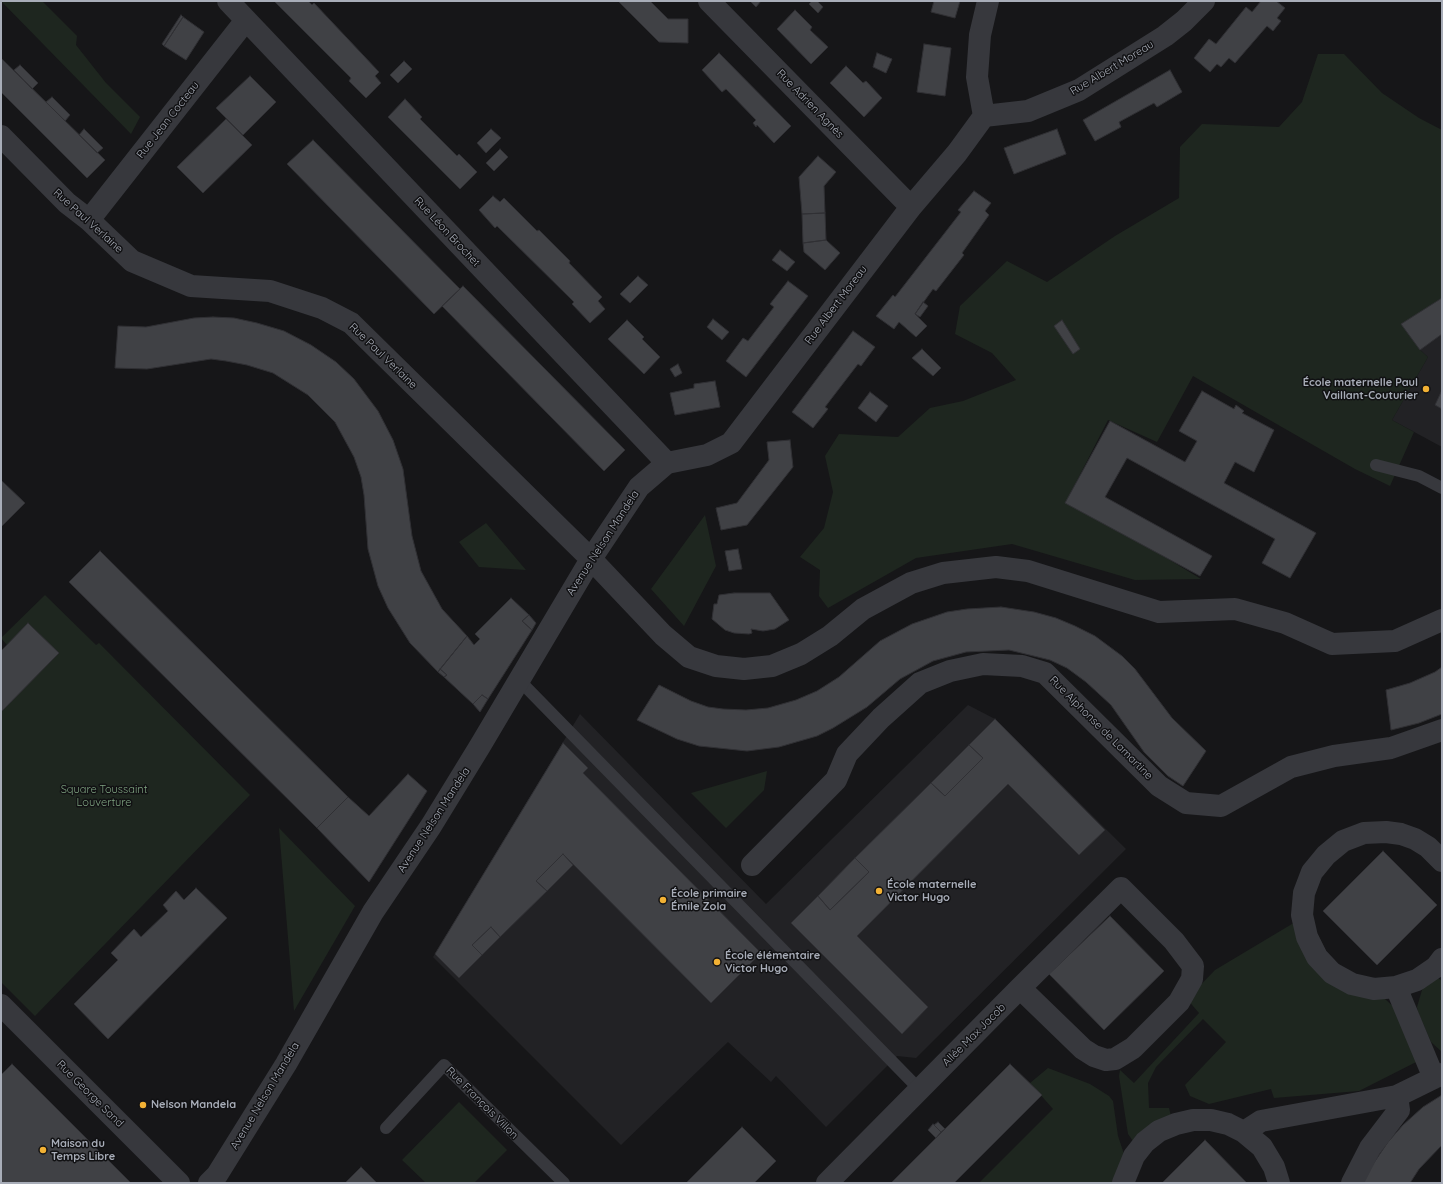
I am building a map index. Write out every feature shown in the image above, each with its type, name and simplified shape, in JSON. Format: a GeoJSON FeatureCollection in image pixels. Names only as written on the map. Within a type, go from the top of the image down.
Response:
{"type":"FeatureCollection","features":[{"type":"Feature","properties":{"kind":"street","name":"Rue Léon Brochet"},"geometry":{"type":"LineString","coordinates":[[228,1],[667,463]]}},
{"type":"Feature","properties":{"kind":"street","name":"Rue Adrien Agnès"},"geometry":{"type":"LineString","coordinates":[[709,1],[910,207]]}},
{"type":"Feature","properties":{"kind":"street"},"geometry":{"type":"LineString","coordinates":[[984,116],[977,77],[980,35],[988,1]]}},
{"type":"Feature","properties":{"kind":"street","name":"Rue Albert Moreau"},"geometry":{"type":"LineString","coordinates":[[667,463],[707,455],[731,443],[910,207],[957,153],[984,116],[1028,110],[1079,90],[1165,36],[1184,21],[1204,1]]}},
{"type":"Feature","properties":{"kind":"street","name":"Rue Jean Cocteau"},"geometry":{"type":"LineString","coordinates":[[89,220],[246,20]]}},
{"type":"Feature","properties":{"kind":"street","name":"Rue Paul Verlaine"},"geometry":{"type":"LineString","coordinates":[[1,136],[67,203],[89,220],[132,261],[191,286],[270,291],[322,308],[351,323],[591,559]]}},
{"type":"Feature","properties":{"kind":"street","name":"Avenue Nelson Mandela"},"geometry":{"type":"LineString","coordinates":[[209,1183],[218,1175],[286,1064],[373,912],[431,826],[591,559],[639,487],[667,463]]}},
{"type":"Feature","properties":{"kind":"street"},"geometry":{"type":"LineString","coordinates":[[591,559],[662,635],[689,658],[716,666],[744,669],[772,666],[801,654],[830,636],[863,609],[885,595],[911,583],[943,573],[996,567],[1028,571],[1159,612],[1235,609],[1285,623],[1332,644],[1394,642],[1442,620]]}},
{"type":"Feature","properties":{"kind":"street","name":"Rue Alphonse de Lamartine"},"geometry":{"type":"LineString","coordinates":[[752,865],[836,780],[847,754],[881,718],[920,683],[950,671],[983,664],[1022,666],[1045,673],[1159,786],[1186,803],[1221,806],[1291,767],[1334,756],[1391,748],[1442,730]]}},
{"type":"Feature","properties":{"kind":"street"},"geometry":{"type":"LineString","coordinates":[[1442,861],[1428,848],[1415,839],[1401,834],[1386,832],[1364,833],[1343,841],[1326,855],[1312,872],[1304,893],[1302,914],[1307,937],[1317,957],[1332,972],[1352,984],[1374,989],[1396,987],[1417,980],[1436,967],[1442,959]]}},
{"type":"Feature","properties":{"kind":"street","name":"Allée Max Jacob"},"geometry":{"type":"LineString","coordinates":[[827,1183],[1020,988],[1121,888],[1174,941],[1193,966],[1192,979],[1185,993],[1133,1048],[1115,1059],[1106,1060],[1094,1056],[1072,1040],[1020,988]]}},
{"type":"Feature","properties":{"kind":"street"},"geometry":{"type":"LineString","coordinates":[[1244,1132],[1261,1121],[1397,1096],[1438,1076],[1396,987]]}},
{"type":"Feature","properties":{"kind":"street","name":"Rue George Sand"},"geometry":{"type":"LineString","coordinates":[[1,1005],[180,1183]]}},
{"type":"Feature","properties":{"kind":"street"},"geometry":{"type":"LineString","coordinates":[[1352,1183],[1370,1148],[1400,1110],[1397,1096]]}},
{"type":"Feature","properties":{"kind":"street"},"geometry":{"type":"LineString","coordinates":[[1123,1183],[1134,1156],[1145,1142],[1159,1131],[1176,1124],[1193,1120],[1211,1120],[1228,1124],[1244,1132],[1262,1147],[1274,1167],[1279,1183]]}},
{"type":"Feature","properties":{"kind":"lane"},"geometry":{"type":"LineString","coordinates":[[1376,465],[1419,476],[1442,488]]}},
{"type":"Feature","properties":{"kind":"lane"},"geometry":{"type":"LineString","coordinates":[[519,680],[920,1090]]}},
{"type":"Feature","properties":{"kind":"lane","name":"Rue François Villon"},"geometry":{"type":"LineString","coordinates":[[386,1128],[444,1065],[564,1183]]}},
{"type":"Feature","properties":{"kind":"shaded area","name":"École maternelle Paul Vaillant-Couturier"},"geometry":{"type":"Polygon","coordinates":[[[1442,298],[1442,447],[1392,420],[1428,357],[1420,350],[1401,324],[1442,298]]]}},
{"type":"Feature","properties":{"kind":"shaded area"},"geometry":{"type":"Polygon","coordinates":[[[968,705],[995,719],[1126,849],[916,1058],[897,1056],[826,1127],[776,1076],[771,1082],[728,1042],[621,1145],[433,957],[580,714],[766,904],[968,705]]]}},
{"type":"Feature","properties":{"kind":"green space"},"geometry":{"type":"Polygon","coordinates":[[[1,1],[42,1],[77,36],[76,45],[106,83],[140,117],[131,134],[1,1]]]}},
{"type":"Feature","properties":{"kind":"green space"},"geometry":{"type":"Polygon","coordinates":[[[1318,54],[1344,54],[1382,93],[1419,118],[1442,130],[1442,298],[1402,324],[1420,350],[1428,357],[1392,420],[1414,432],[1390,486],[1355,469],[1193,376],[1157,442],[1108,420],[1068,498],[1201,579],[1135,580],[1012,544],[916,558],[828,608],[819,596],[820,570],[800,557],[824,528],[833,492],[825,456],[839,434],[898,437],[930,408],[963,401],[1016,380],[992,353],[955,334],[960,306],[1007,261],[1047,282],[1115,236],[1179,198],[1180,147],[1202,124],[1279,127],[1302,102],[1318,54]]]}},
{"type":"Feature","properties":{"kind":"green space"},"geometry":{"type":"Polygon","coordinates":[[[705,515],[716,566],[684,626],[651,589],[705,515]]]}},
{"type":"Feature","properties":{"kind":"green space"},"geometry":{"type":"Polygon","coordinates":[[[486,523],[526,570],[479,567],[459,542],[486,523]]]}},
{"type":"Feature","properties":{"kind":"green space","name":"Square Toussaint Louverture"},"geometry":{"type":"Polygon","coordinates":[[[45,595],[96,645],[99,643],[250,795],[35,1016],[1,982],[1,712],[59,653],[28,623],[7,645],[1,638],[45,595]]]}},
{"type":"Feature","properties":{"kind":"green space"},"geometry":{"type":"Polygon","coordinates":[[[767,771],[764,790],[726,828],[691,793],[767,771]]]}},
{"type":"Feature","properties":{"kind":"green space"},"geometry":{"type":"Polygon","coordinates":[[[279,828],[355,906],[294,1011],[279,828]]]}},
{"type":"Feature","properties":{"kind":"green space"},"geometry":{"type":"Polygon","coordinates":[[[1297,921],[1301,937],[1374,995],[1385,999],[1396,1009],[1424,1058],[1359,1091],[1274,1098],[1271,1089],[1209,1104],[1190,1096],[1185,1085],[1226,1042],[1203,1019],[1156,1067],[1148,1083],[1149,1108],[1169,1108],[1172,1120],[1135,1144],[1128,1134],[1119,1076],[1120,1070],[1134,1083],[1199,1013],[1187,999],[1215,970],[1297,921]]]}},
{"type":"Feature","properties":{"kind":"green space"},"geometry":{"type":"Polygon","coordinates":[[[1437,977],[1442,981],[1442,1052],[1431,1042],[1417,1007],[1422,990],[1427,984],[1437,977]]]}},
{"type":"Feature","properties":{"kind":"green space"},"geometry":{"type":"Polygon","coordinates":[[[1048,1068],[1090,1084],[1109,1096],[1113,1101],[1118,1136],[1126,1160],[1119,1183],[979,1183],[1053,1109],[1030,1083],[1048,1068]]]}},
{"type":"Feature","properties":{"kind":"green space"},"geometry":{"type":"Polygon","coordinates":[[[459,1102],[507,1150],[474,1183],[426,1183],[402,1160],[459,1102]]]}},
{"type":"Feature","properties":{"kind":"building"},"geometry":{"type":"Polygon","coordinates":[[[274,1],[308,1],[312,5],[314,3],[379,72],[375,76],[381,83],[366,98],[349,81],[351,78],[274,1]]]}},
{"type":"Feature","properties":{"kind":"building"},"geometry":{"type":"Polygon","coordinates":[[[618,1],[650,1],[668,19],[688,19],[688,43],[659,42],[618,1]]]}},
{"type":"Feature","properties":{"kind":"building"},"geometry":{"type":"Polygon","coordinates":[[[750,1],[761,1],[756,7],[750,1]]]}},
{"type":"Feature","properties":{"kind":"building"},"geometry":{"type":"Polygon","coordinates":[[[812,1],[817,1],[823,7],[818,13],[809,4],[812,1]]]}},
{"type":"Feature","properties":{"kind":"building"},"geometry":{"type":"Polygon","coordinates":[[[934,1],[960,1],[955,18],[931,12],[934,1]]]}},
{"type":"Feature","properties":{"kind":"building"},"geometry":{"type":"Polygon","coordinates":[[[1261,1],[1276,1],[1285,8],[1277,18],[1281,21],[1273,31],[1267,26],[1235,63],[1229,58],[1221,67],[1217,64],[1210,72],[1194,58],[1209,39],[1216,44],[1246,7],[1252,12],[1261,1]]]}},
{"type":"Feature","properties":{"kind":"building"},"geometry":{"type":"Polygon","coordinates":[[[795,10],[812,27],[810,30],[828,47],[811,64],[777,29],[795,10]]]}},
{"type":"Feature","properties":{"kind":"building"},"geometry":{"type":"Polygon","coordinates":[[[181,15],[183,17],[164,46],[162,44],[181,15]]]}},
{"type":"Feature","properties":{"kind":"building"},"geometry":{"type":"Polygon","coordinates":[[[183,17],[204,32],[186,60],[164,46],[183,17]]]}},
{"type":"Feature","properties":{"kind":"building"},"geometry":{"type":"Polygon","coordinates":[[[924,44],[951,48],[945,96],[917,92],[924,44]]]}},
{"type":"Feature","properties":{"kind":"building"},"geometry":{"type":"Polygon","coordinates":[[[719,53],[791,126],[774,143],[757,125],[756,127],[753,123],[756,120],[726,89],[722,92],[702,70],[719,53]]]}},
{"type":"Feature","properties":{"kind":"building"},"geometry":{"type":"Polygon","coordinates":[[[877,53],[892,59],[886,73],[873,67],[877,53]]]}},
{"type":"Feature","properties":{"kind":"building"},"geometry":{"type":"Polygon","coordinates":[[[1,58],[105,160],[87,178],[1,92],[1,58]]]}},
{"type":"Feature","properties":{"kind":"building"},"geometry":{"type":"Polygon","coordinates":[[[404,61],[412,69],[398,83],[390,75],[404,61]]]}},
{"type":"Feature","properties":{"kind":"building"},"geometry":{"type":"Polygon","coordinates":[[[20,65],[38,83],[32,89],[14,70],[20,65]]]}},
{"type":"Feature","properties":{"kind":"building"},"geometry":{"type":"Polygon","coordinates":[[[846,66],[863,83],[866,81],[882,98],[864,117],[830,83],[846,66]]]}},
{"type":"Feature","properties":{"kind":"building"},"geometry":{"type":"Polygon","coordinates":[[[1170,70],[1182,92],[1157,107],[1154,103],[1119,122],[1121,127],[1095,141],[1083,120],[1170,70]]]}},
{"type":"Feature","properties":{"kind":"building"},"geometry":{"type":"Polygon","coordinates":[[[250,76],[276,102],[243,135],[216,108],[250,76]]]}},
{"type":"Feature","properties":{"kind":"building"},"geometry":{"type":"Polygon","coordinates":[[[52,97],[70,115],[65,121],[46,102],[52,97]]]}},
{"type":"Feature","properties":{"kind":"building"},"geometry":{"type":"Polygon","coordinates":[[[405,99],[422,117],[420,119],[457,156],[459,154],[477,172],[460,189],[388,117],[405,99]]]}},
{"type":"Feature","properties":{"kind":"building"},"geometry":{"type":"Polygon","coordinates":[[[226,119],[252,145],[203,193],[177,167],[226,119]]]}},
{"type":"Feature","properties":{"kind":"building"},"geometry":{"type":"Polygon","coordinates":[[[84,129],[103,148],[97,153],[79,135],[84,129]]]}},
{"type":"Feature","properties":{"kind":"building"},"geometry":{"type":"Polygon","coordinates":[[[491,129],[501,138],[486,153],[477,143],[491,129]]]}},
{"type":"Feature","properties":{"kind":"building"},"geometry":{"type":"Polygon","coordinates":[[[1057,129],[1066,154],[1014,174],[1004,148],[1057,129]]]}},
{"type":"Feature","properties":{"kind":"building"},"geometry":{"type":"Polygon","coordinates":[[[313,140],[460,289],[434,314],[287,164],[313,140]]]}},
{"type":"Feature","properties":{"kind":"building"},"geometry":{"type":"Polygon","coordinates":[[[500,149],[508,157],[494,171],[486,163],[500,149]]]}},
{"type":"Feature","properties":{"kind":"building"},"geometry":{"type":"Polygon","coordinates":[[[818,156],[836,172],[824,186],[825,213],[802,214],[799,177],[818,156]]]}},
{"type":"Feature","properties":{"kind":"building"},"geometry":{"type":"Polygon","coordinates":[[[974,191],[991,203],[985,211],[989,215],[962,253],[964,255],[936,291],[933,289],[915,314],[927,326],[916,337],[899,322],[894,329],[876,316],[893,295],[895,297],[961,212],[958,210],[974,191]]]}},
{"type":"Feature","properties":{"kind":"building"},"geometry":{"type":"Polygon","coordinates":[[[493,196],[500,202],[504,198],[537,231],[539,230],[570,261],[569,263],[602,297],[598,301],[605,309],[590,323],[572,304],[574,302],[497,226],[495,228],[479,210],[493,196]]]}},
{"type":"Feature","properties":{"kind":"building"},"geometry":{"type":"Polygon","coordinates":[[[825,213],[826,240],[803,243],[802,214],[825,213]]]}},
{"type":"Feature","properties":{"kind":"building"},"geometry":{"type":"Polygon","coordinates":[[[826,240],[840,253],[825,270],[804,252],[803,243],[826,240]]]}},
{"type":"Feature","properties":{"kind":"building"},"geometry":{"type":"Polygon","coordinates":[[[780,250],[795,262],[787,271],[772,260],[780,250]]]}},
{"type":"Feature","properties":{"kind":"building"},"geometry":{"type":"Polygon","coordinates":[[[638,276],[648,285],[630,303],[620,294],[638,276]]]}},
{"type":"Feature","properties":{"kind":"building"},"geometry":{"type":"Polygon","coordinates":[[[788,281],[808,296],[746,377],[726,361],[743,338],[748,341],[774,307],[770,304],[788,281]]]}},
{"type":"Feature","properties":{"kind":"building"},"geometry":{"type":"Polygon","coordinates":[[[463,286],[625,450],[604,471],[442,306],[463,286]]]}},
{"type":"Feature","properties":{"kind":"building"},"geometry":{"type":"Polygon","coordinates":[[[1442,298],[1442,334],[1420,350],[1401,324],[1442,298]]]}},
{"type":"Feature","properties":{"kind":"building"},"geometry":{"type":"Polygon","coordinates":[[[923,302],[928,306],[920,317],[915,314],[923,302]]]}},
{"type":"Feature","properties":{"kind":"building"},"geometry":{"type":"Polygon","coordinates":[[[194,318],[234,318],[257,323],[284,331],[311,345],[336,362],[354,379],[378,411],[393,440],[403,469],[412,536],[421,571],[442,609],[467,636],[438,672],[410,643],[388,608],[378,586],[368,549],[364,495],[361,477],[354,457],[335,422],[308,395],[273,373],[247,365],[226,361],[211,359],[147,369],[115,368],[118,326],[146,327],[194,318]]]}},
{"type":"Feature","properties":{"kind":"building"},"geometry":{"type":"Polygon","coordinates":[[[713,319],[729,332],[722,340],[707,327],[713,319]]]}},
{"type":"Feature","properties":{"kind":"building"},"geometry":{"type":"Polygon","coordinates":[[[627,320],[644,337],[642,339],[660,357],[644,374],[608,339],[627,320]]]}},
{"type":"Feature","properties":{"kind":"building"},"geometry":{"type":"Polygon","coordinates":[[[1062,320],[1080,349],[1073,354],[1054,326],[1062,320]]]}},
{"type":"Feature","properties":{"kind":"building"},"geometry":{"type":"Polygon","coordinates":[[[853,331],[875,347],[861,366],[858,364],[825,407],[828,409],[813,428],[792,412],[853,331]]]}},
{"type":"Feature","properties":{"kind":"building"},"geometry":{"type":"Polygon","coordinates":[[[922,349],[941,368],[933,376],[912,358],[922,349]]]}},
{"type":"Feature","properties":{"kind":"building"},"geometry":{"type":"Polygon","coordinates":[[[678,364],[682,373],[675,377],[670,369],[678,364]]]}},
{"type":"Feature","properties":{"kind":"building"},"geometry":{"type":"Polygon","coordinates":[[[715,381],[720,407],[675,415],[670,393],[694,388],[694,384],[715,381]]]}},
{"type":"Feature","properties":{"kind":"building"},"geometry":{"type":"Polygon","coordinates":[[[1442,390],[1442,409],[1435,405],[1442,390]]]}},
{"type":"Feature","properties":{"kind":"building"},"geometry":{"type":"Polygon","coordinates":[[[1202,391],[1234,409],[1236,405],[1244,411],[1242,413],[1274,430],[1254,472],[1235,462],[1224,483],[1316,533],[1290,578],[1262,563],[1275,539],[1127,458],[1105,497],[1212,556],[1200,576],[1065,503],[1110,421],[1185,462],[1197,441],[1179,431],[1202,391]]]}},
{"type":"Feature","properties":{"kind":"building"},"geometry":{"type":"Polygon","coordinates":[[[870,392],[888,406],[876,422],[858,408],[870,392]]]}},
{"type":"Feature","properties":{"kind":"building"},"geometry":{"type":"Polygon","coordinates":[[[790,440],[793,467],[747,525],[721,530],[716,508],[737,503],[769,460],[767,442],[790,440]]]}},
{"type":"Feature","properties":{"kind":"building"},"geometry":{"type":"Polygon","coordinates":[[[1,480],[25,503],[1,527],[1,480]]]}},
{"type":"Feature","properties":{"kind":"building"},"geometry":{"type":"Polygon","coordinates":[[[738,549],[742,569],[729,571],[725,551],[738,549]]]}},
{"type":"Feature","properties":{"kind":"building"},"geometry":{"type":"Polygon","coordinates":[[[100,551],[348,797],[317,828],[69,582],[100,551]]]}},
{"type":"Feature","properties":{"kind":"building"},"geometry":{"type":"Polygon","coordinates":[[[734,593],[770,593],[789,620],[775,629],[763,631],[751,629],[752,633],[749,634],[734,633],[725,630],[712,619],[714,604],[717,604],[719,595],[734,593]]]}},
{"type":"Feature","properties":{"kind":"building"},"geometry":{"type":"Polygon","coordinates":[[[511,598],[529,615],[522,621],[532,630],[488,699],[482,695],[473,704],[444,677],[447,675],[440,669],[467,636],[474,645],[480,639],[475,634],[511,598]]]}},
{"type":"Feature","properties":{"kind":"building"},"geometry":{"type":"Polygon","coordinates":[[[1001,607],[1034,612],[1056,618],[1095,636],[1122,656],[1135,669],[1172,718],[1206,751],[1183,786],[1168,776],[1144,752],[1111,705],[1086,682],[1067,668],[1050,660],[1009,650],[966,652],[933,661],[900,679],[867,707],[833,728],[817,736],[779,747],[747,751],[699,746],[677,739],[637,720],[659,685],[691,701],[708,707],[723,709],[746,710],[768,708],[796,700],[817,691],[839,677],[880,641],[912,624],[947,612],[1001,607]]]}},
{"type":"Feature","properties":{"kind":"building"},"geometry":{"type":"Polygon","coordinates":[[[529,615],[536,623],[532,630],[522,621],[529,615]]]}},
{"type":"Feature","properties":{"kind":"building"},"geometry":{"type":"Polygon","coordinates":[[[28,623],[59,653],[1,712],[1,651],[28,623]]]}},
{"type":"Feature","properties":{"kind":"building"},"geometry":{"type":"Polygon","coordinates":[[[1442,667],[1442,714],[1419,723],[1391,730],[1386,690],[1410,683],[1435,672],[1442,667]]]}},
{"type":"Feature","properties":{"kind":"building"},"geometry":{"type":"Polygon","coordinates":[[[440,669],[447,675],[444,677],[438,672],[440,669]]]}},
{"type":"Feature","properties":{"kind":"building"},"geometry":{"type":"Polygon","coordinates":[[[482,695],[488,699],[480,712],[473,704],[482,695]]]}},
{"type":"Feature","properties":{"kind":"building"},"geometry":{"type":"Polygon","coordinates":[[[995,719],[1105,830],[1079,855],[1008,784],[857,936],[928,1007],[902,1034],[791,923],[818,896],[830,910],[869,872],[855,858],[931,783],[945,796],[983,758],[969,745],[995,719]]]}},
{"type":"Feature","properties":{"kind":"building"},"geometry":{"type":"Polygon","coordinates":[[[563,743],[588,768],[583,773],[761,953],[711,1003],[563,854],[536,881],[547,891],[500,937],[491,927],[472,945],[482,955],[459,978],[435,954],[563,743]]]}},
{"type":"Feature","properties":{"kind":"building"},"geometry":{"type":"Polygon","coordinates":[[[969,745],[983,758],[945,796],[931,783],[969,745]]]}},
{"type":"Feature","properties":{"kind":"building"},"geometry":{"type":"Polygon","coordinates":[[[408,774],[427,791],[369,882],[317,828],[348,797],[369,816],[408,774]]]}},
{"type":"Feature","properties":{"kind":"building"},"geometry":{"type":"Polygon","coordinates":[[[1383,851],[1437,905],[1377,965],[1323,911],[1383,851]]]}},
{"type":"Feature","properties":{"kind":"building"},"geometry":{"type":"Polygon","coordinates":[[[563,854],[573,865],[547,891],[536,881],[563,854]]]}},
{"type":"Feature","properties":{"kind":"building"},"geometry":{"type":"Polygon","coordinates":[[[855,858],[869,872],[830,910],[818,896],[855,858]]]}},
{"type":"Feature","properties":{"kind":"building"},"geometry":{"type":"Polygon","coordinates":[[[196,888],[227,918],[108,1039],[74,1004],[118,960],[111,953],[134,929],[141,937],[168,911],[163,905],[176,891],[184,900],[196,888]]]}},
{"type":"Feature","properties":{"kind":"building"},"geometry":{"type":"Polygon","coordinates":[[[1110,916],[1164,971],[1104,1030],[1049,974],[1110,916]]]}},
{"type":"Feature","properties":{"kind":"building"},"geometry":{"type":"Polygon","coordinates":[[[491,927],[500,937],[482,955],[472,945],[491,927]]]}},
{"type":"Feature","properties":{"kind":"building"},"geometry":{"type":"Polygon","coordinates":[[[12,1064],[131,1183],[1,1183],[1,1075],[12,1064]]]}},
{"type":"Feature","properties":{"kind":"building"},"geometry":{"type":"Polygon","coordinates":[[[1010,1064],[1042,1095],[954,1183],[891,1183],[1010,1064]]]}},
{"type":"Feature","properties":{"kind":"building"},"geometry":{"type":"Polygon","coordinates":[[[1442,1095],[1442,1145],[1419,1169],[1410,1183],[1363,1183],[1371,1167],[1388,1142],[1403,1125],[1423,1107],[1442,1095]]]}},
{"type":"Feature","properties":{"kind":"building"},"geometry":{"type":"Polygon","coordinates":[[[938,1122],[945,1129],[941,1132],[934,1125],[938,1122]]]}},
{"type":"Feature","properties":{"kind":"building"},"geometry":{"type":"Polygon","coordinates":[[[933,1124],[941,1132],[936,1138],[928,1130],[933,1124]]]}},
{"type":"Feature","properties":{"kind":"building"},"geometry":{"type":"Polygon","coordinates":[[[742,1127],[776,1161],[754,1183],[686,1183],[742,1127]]]}},
{"type":"Feature","properties":{"kind":"building"},"geometry":{"type":"Polygon","coordinates":[[[1205,1140],[1247,1183],[1162,1183],[1205,1140]]]}},
{"type":"Feature","properties":{"kind":"building"},"geometry":{"type":"Polygon","coordinates":[[[361,1167],[377,1183],[345,1183],[361,1167]]]}},
{"type":"Feature","properties":{"kind":"place","name":"École maternelle Paul Vaillant-Couturier"},"geometry":{"type":"Point","coordinates":[1426,389]}},
{"type":"Feature","properties":{"kind":"place","name":"École maternelle Victor Hugo"},"geometry":{"type":"Point","coordinates":[879,891]}},
{"type":"Feature","properties":{"kind":"place","name":"École primaire Émile Zola"},"geometry":{"type":"Point","coordinates":[663,900]}},
{"type":"Feature","properties":{"kind":"place","name":"École élémentaire Victor Hugo"},"geometry":{"type":"Point","coordinates":[717,962]}},
{"type":"Feature","properties":{"kind":"place","name":"Nelson Mandela"},"geometry":{"type":"Point","coordinates":[143,1105]}},
{"type":"Feature","properties":{"kind":"place","name":"Maison du Temps Libre"},"geometry":{"type":"Point","coordinates":[43,1150]}}]}
